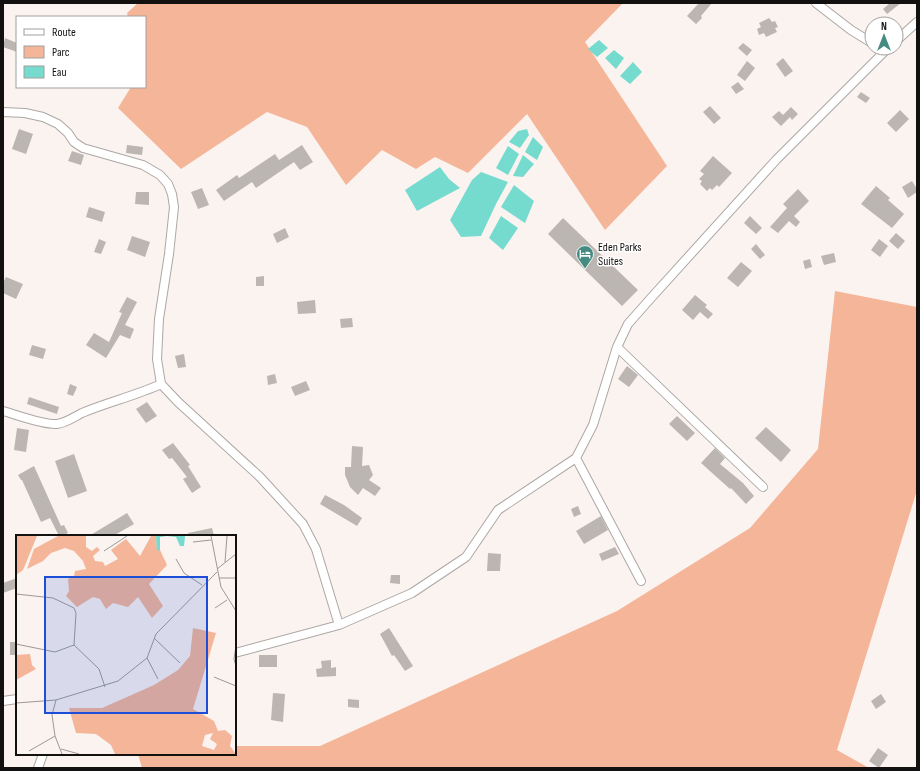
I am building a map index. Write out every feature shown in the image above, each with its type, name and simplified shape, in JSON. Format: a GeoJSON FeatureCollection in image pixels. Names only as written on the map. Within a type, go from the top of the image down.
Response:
{"type":"FeatureCollection","features":[{"type":"Feature","properties":{"kind":"street"},"geometry":{"type":"LineString","coordinates":[[816,3],[864,38]]}},
{"type":"Feature","properties":{"kind":"street"},"geometry":{"type":"LineString","coordinates":[[904,34],[917,22]]}},
{"type":"Feature","properties":{"kind":"street"},"geometry":{"type":"LineString","coordinates":[[236,653],[339,625],[412,592],[466,557],[498,510],[576,458],[593,425],[618,347],[628,324],[776,160],[880,56]]}},
{"type":"Feature","properties":{"kind":"street"},"geometry":{"type":"LineString","coordinates":[[3,112],[25,113],[43,117],[58,124],[68,133],[74,142],[83,148],[143,165],[160,175],[168,184],[172,194],[174,207],[169,254],[159,319],[157,359],[161,384],[178,402],[260,477],[303,524],[316,549],[339,625]]}},
{"type":"Feature","properties":{"kind":"street"},"geometry":{"type":"LineString","coordinates":[[618,347],[763,486]]}},
{"type":"Feature","properties":{"kind":"street"},"geometry":{"type":"LineString","coordinates":[[3,411],[46,423],[64,423],[82,414],[142,393],[161,384]]}},
{"type":"Feature","properties":{"kind":"street"},"geometry":{"type":"LineString","coordinates":[[576,458],[641,581]]}},
{"type":"Feature","properties":{"kind":"street"},"geometry":{"type":"LineString","coordinates":[[3,700],[16,699]]}},
{"type":"Feature","properties":{"kind":"street"},"geometry":{"type":"LineString","coordinates":[[38,768],[43,755]]}},
{"type":"Feature","properties":{"kind":"green space"},"geometry":{"type":"Polygon","coordinates":[[[138,3],[623,3],[585,42],[667,166],[605,230],[527,114],[468,173],[435,157],[416,169],[382,150],[346,185],[307,127],[267,112],[181,169],[118,108],[130,88],[146,88],[146,16],[128,16],[127,13],[138,3]]]}},
{"type":"Feature","properties":{"kind":"green space"},"geometry":{"type":"Polygon","coordinates":[[[835,291],[917,307],[917,490],[837,750],[869,768],[142,768],[138,755],[236,755],[236,746],[320,746],[617,611],[750,528],[818,449],[835,291]]]}},
{"type":"Feature","properties":{"kind":"water"},"geometry":{"type":"Polygon","coordinates":[[[599,40],[608,48],[597,57],[588,49],[599,40]]]}},
{"type":"Feature","properties":{"kind":"water"},"geometry":{"type":"Polygon","coordinates":[[[614,50],[624,58],[616,69],[605,58],[614,50]]]}},
{"type":"Feature","properties":{"kind":"water"},"geometry":{"type":"Polygon","coordinates":[[[633,62],[642,72],[630,84],[620,76],[633,62]]]}},
{"type":"Feature","properties":{"kind":"water"},"geometry":{"type":"Polygon","coordinates":[[[527,129],[529,135],[520,148],[509,142],[518,131],[527,129]]]}},
{"type":"Feature","properties":{"kind":"water"},"geometry":{"type":"Polygon","coordinates":[[[533,137],[543,147],[537,160],[525,152],[533,137]]]}},
{"type":"Feature","properties":{"kind":"water"},"geometry":{"type":"Polygon","coordinates":[[[508,146],[519,154],[508,175],[496,168],[508,146]]]}},
{"type":"Feature","properties":{"kind":"water"},"geometry":{"type":"Polygon","coordinates":[[[523,155],[534,164],[523,177],[513,176],[523,155]]]}},
{"type":"Feature","properties":{"kind":"water"},"geometry":{"type":"Polygon","coordinates":[[[440,167],[449,179],[460,188],[417,211],[405,190],[440,167]]]}},
{"type":"Feature","properties":{"kind":"water"},"geometry":{"type":"Polygon","coordinates":[[[481,172],[508,182],[481,236],[461,237],[450,220],[472,180],[481,172]]]}},
{"type":"Feature","properties":{"kind":"water"},"geometry":{"type":"Polygon","coordinates":[[[514,185],[534,201],[525,223],[501,207],[514,185]]]}},
{"type":"Feature","properties":{"kind":"water"},"geometry":{"type":"Polygon","coordinates":[[[501,216],[518,228],[503,250],[489,238],[501,216]]]}},
{"type":"Feature","properties":{"kind":"building"},"geometry":{"type":"Polygon","coordinates":[[[699,3],[712,3],[696,24],[687,16],[699,3]]]}},
{"type":"Feature","properties":{"kind":"building"},"geometry":{"type":"Polygon","coordinates":[[[890,3],[901,3],[887,14],[883,9],[890,3]]]}},
{"type":"Feature","properties":{"kind":"building"},"geometry":{"type":"Polygon","coordinates":[[[769,18],[772,22],[775,21],[778,27],[775,28],[777,32],[766,37],[764,33],[759,35],[757,29],[761,27],[759,23],[769,18]]]}},
{"type":"Feature","properties":{"kind":"building"},"geometry":{"type":"Polygon","coordinates":[[[5,38],[16,43],[16,52],[3,47],[5,38]]]}},
{"type":"Feature","properties":{"kind":"building"},"geometry":{"type":"Polygon","coordinates":[[[743,43],[752,50],[747,56],[738,48],[743,43]]]}},
{"type":"Feature","properties":{"kind":"building"},"geometry":{"type":"Polygon","coordinates":[[[783,58],[793,71],[785,77],[776,64],[783,58]]]}},
{"type":"Feature","properties":{"kind":"building"},"geometry":{"type":"Polygon","coordinates":[[[747,61],[755,68],[745,81],[737,75],[747,61]]]}},
{"type":"Feature","properties":{"kind":"building"},"geometry":{"type":"Polygon","coordinates":[[[738,82],[744,89],[736,94],[731,87],[738,82]]]}},
{"type":"Feature","properties":{"kind":"building"},"geometry":{"type":"Polygon","coordinates":[[[861,92],[870,98],[866,103],[857,97],[861,92]]]}},
{"type":"Feature","properties":{"kind":"building"},"geometry":{"type":"Polygon","coordinates":[[[710,106],[721,118],[714,124],[703,112],[710,106]]]}},
{"type":"Feature","properties":{"kind":"building"},"geometry":{"type":"Polygon","coordinates":[[[791,107],[798,114],[792,120],[790,117],[781,126],[772,117],[779,111],[783,115],[791,107]]]}},
{"type":"Feature","properties":{"kind":"building"},"geometry":{"type":"Polygon","coordinates":[[[900,110],[909,119],[896,132],[887,123],[900,110]]]}},
{"type":"Feature","properties":{"kind":"building"},"geometry":{"type":"Polygon","coordinates":[[[19,129],[33,134],[26,154],[12,149],[19,129]]]}},
{"type":"Feature","properties":{"kind":"building"},"geometry":{"type":"Polygon","coordinates":[[[127,145],[143,147],[142,155],[126,153],[127,145]]]}},
{"type":"Feature","properties":{"kind":"building"},"geometry":{"type":"Polygon","coordinates":[[[302,145],[313,162],[300,170],[294,162],[256,188],[252,182],[224,201],[216,190],[237,175],[239,178],[275,154],[279,160],[302,145]]]}},
{"type":"Feature","properties":{"kind":"building"},"geometry":{"type":"Polygon","coordinates":[[[72,151],[84,155],[81,165],[68,161],[72,151]]]}},
{"type":"Feature","properties":{"kind":"building"},"geometry":{"type":"Polygon","coordinates":[[[713,156],[732,173],[719,187],[717,185],[712,190],[710,188],[707,191],[700,184],[702,181],[699,179],[704,174],[700,171],[713,156]]]}},
{"type":"Feature","properties":{"kind":"building"},"geometry":{"type":"Polygon","coordinates":[[[912,181],[917,189],[917,192],[908,198],[902,187],[912,181]]]}},
{"type":"Feature","properties":{"kind":"building"},"geometry":{"type":"Polygon","coordinates":[[[876,186],[890,198],[888,200],[904,214],[892,228],[861,204],[876,186]]]}},
{"type":"Feature","properties":{"kind":"building"},"geometry":{"type":"Polygon","coordinates":[[[202,188],[209,205],[198,209],[191,192],[202,188]]]}},
{"type":"Feature","properties":{"kind":"building"},"geometry":{"type":"Polygon","coordinates":[[[798,189],[809,201],[794,216],[800,222],[796,227],[789,221],[778,233],[770,227],[787,208],[783,204],[798,189]]]}},
{"type":"Feature","properties":{"kind":"building"},"geometry":{"type":"Polygon","coordinates":[[[136,192],[149,192],[149,205],[135,204],[136,192]]]}},
{"type":"Feature","properties":{"kind":"building"},"geometry":{"type":"Polygon","coordinates":[[[89,207],[105,212],[102,222],[86,217],[89,207]]]}},
{"type":"Feature","properties":{"kind":"building"},"geometry":{"type":"Polygon","coordinates":[[[750,216],[762,228],[756,234],[744,223],[750,216]]]}},
{"type":"Feature","properties":{"kind":"building"},"geometry":{"type":"Polygon","coordinates":[[[563,218],[638,290],[622,306],[548,234],[563,218]]]}},
{"type":"Feature","properties":{"kind":"building"},"geometry":{"type":"Polygon","coordinates":[[[285,228],[289,237],[277,243],[273,234],[285,228]]]}},
{"type":"Feature","properties":{"kind":"building"},"geometry":{"type":"Polygon","coordinates":[[[896,233],[905,241],[898,249],[889,241],[896,233]]]}},
{"type":"Feature","properties":{"kind":"building"},"geometry":{"type":"Polygon","coordinates":[[[132,236],[150,242],[145,257],[127,250],[132,236]]]}},
{"type":"Feature","properties":{"kind":"building"},"geometry":{"type":"Polygon","coordinates":[[[99,239],[106,242],[101,254],[94,252],[99,239]]]}},
{"type":"Feature","properties":{"kind":"building"},"geometry":{"type":"Polygon","coordinates":[[[879,239],[888,246],[880,257],[871,250],[879,239]]]}},
{"type":"Feature","properties":{"kind":"building"},"geometry":{"type":"Polygon","coordinates":[[[756,244],[765,255],[760,259],[751,249],[756,244]]]}},
{"type":"Feature","properties":{"kind":"building"},"geometry":{"type":"Polygon","coordinates":[[[834,253],[836,262],[824,265],[821,256],[834,253]]]}},
{"type":"Feature","properties":{"kind":"building"},"geometry":{"type":"Polygon","coordinates":[[[810,259],[812,267],[805,269],[803,261],[810,259]]]}},
{"type":"Feature","properties":{"kind":"building"},"geometry":{"type":"Polygon","coordinates":[[[741,262],[752,271],[738,287],[727,278],[741,262]]]}},
{"type":"Feature","properties":{"kind":"building"},"geometry":{"type":"Polygon","coordinates":[[[264,276],[264,286],[256,286],[256,277],[264,276]]]}},
{"type":"Feature","properties":{"kind":"building"},"geometry":{"type":"Polygon","coordinates":[[[6,277],[23,284],[16,299],[3,293],[3,283],[6,277]]]}},
{"type":"Feature","properties":{"kind":"building"},"geometry":{"type":"Polygon","coordinates":[[[695,295],[707,305],[705,307],[713,314],[708,319],[700,312],[693,320],[682,310],[695,295]]]}},
{"type":"Feature","properties":{"kind":"building"},"geometry":{"type":"Polygon","coordinates":[[[127,297],[137,302],[125,325],[134,329],[130,339],[120,335],[106,358],[86,345],[94,333],[109,342],[122,313],[119,312],[127,297]]]}},
{"type":"Feature","properties":{"kind":"building"},"geometry":{"type":"Polygon","coordinates":[[[315,300],[316,313],[298,314],[297,302],[315,300]]]}},
{"type":"Feature","properties":{"kind":"building"},"geometry":{"type":"Polygon","coordinates":[[[352,318],[353,327],[341,328],[340,319],[352,318]]]}},
{"type":"Feature","properties":{"kind":"building"},"geometry":{"type":"Polygon","coordinates":[[[32,345],[46,349],[43,359],[29,355],[32,345]]]}},
{"type":"Feature","properties":{"kind":"building"},"geometry":{"type":"Polygon","coordinates":[[[184,354],[186,367],[178,368],[175,356],[184,354]]]}},
{"type":"Feature","properties":{"kind":"building"},"geometry":{"type":"Polygon","coordinates":[[[627,366],[638,375],[629,387],[618,379],[627,366]]]}},
{"type":"Feature","properties":{"kind":"building"},"geometry":{"type":"Polygon","coordinates":[[[275,374],[277,383],[268,385],[267,376],[275,374]]]}},
{"type":"Feature","properties":{"kind":"building"},"geometry":{"type":"Polygon","coordinates":[[[306,381],[310,390],[295,396],[291,387],[306,381]]]}},
{"type":"Feature","properties":{"kind":"building"},"geometry":{"type":"Polygon","coordinates":[[[70,384],[77,387],[73,396],[67,394],[70,384]]]}},
{"type":"Feature","properties":{"kind":"building"},"geometry":{"type":"Polygon","coordinates":[[[29,397],[59,407],[57,414],[27,404],[29,397]]]}},
{"type":"Feature","properties":{"kind":"building"},"geometry":{"type":"Polygon","coordinates":[[[147,402],[157,416],[146,423],[136,409],[147,402]]]}},
{"type":"Feature","properties":{"kind":"building"},"geometry":{"type":"Polygon","coordinates":[[[677,416],[695,433],[687,441],[669,424],[677,416]]]}},
{"type":"Feature","properties":{"kind":"building"},"geometry":{"type":"Polygon","coordinates":[[[766,427],[791,450],[781,462],[755,438],[766,427]]]}},
{"type":"Feature","properties":{"kind":"building"},"geometry":{"type":"Polygon","coordinates":[[[17,428],[29,430],[26,452],[14,450],[17,428]]]}},
{"type":"Feature","properties":{"kind":"building"},"geometry":{"type":"Polygon","coordinates":[[[173,443],[190,465],[188,466],[201,487],[192,493],[183,479],[187,477],[172,458],[169,459],[162,450],[173,443]]]}},
{"type":"Feature","properties":{"kind":"building"},"geometry":{"type":"Polygon","coordinates":[[[352,446],[363,447],[362,466],[369,465],[373,475],[369,480],[381,488],[375,496],[363,488],[358,495],[350,487],[345,475],[345,467],[351,467],[352,446]]]}},
{"type":"Feature","properties":{"kind":"building"},"geometry":{"type":"Polygon","coordinates":[[[715,448],[725,458],[720,464],[743,483],[754,496],[746,504],[731,488],[730,489],[701,463],[715,448]]]}},
{"type":"Feature","properties":{"kind":"building"},"geometry":{"type":"Polygon","coordinates":[[[74,454],[87,491],[68,498],[55,461],[74,454]]]}},
{"type":"Feature","properties":{"kind":"building"},"geometry":{"type":"Polygon","coordinates":[[[34,466],[61,526],[64,525],[68,533],[58,535],[50,518],[41,522],[22,480],[18,475],[34,466]]]}},
{"type":"Feature","properties":{"kind":"building"},"geometry":{"type":"Polygon","coordinates":[[[325,495],[344,505],[362,518],[357,526],[320,504],[325,495]]]}},
{"type":"Feature","properties":{"kind":"building"},"geometry":{"type":"Polygon","coordinates":[[[578,506],[581,514],[574,517],[571,509],[578,506]]]}},
{"type":"Feature","properties":{"kind":"building"},"geometry":{"type":"Polygon","coordinates":[[[127,513],[134,524],[115,535],[91,535],[127,513]]]}},
{"type":"Feature","properties":{"kind":"building"},"geometry":{"type":"Polygon","coordinates":[[[601,516],[608,530],[584,544],[576,531],[601,516]]]}},
{"type":"Feature","properties":{"kind":"building"},"geometry":{"type":"Polygon","coordinates":[[[212,528],[214,535],[189,535],[188,533],[212,528]]]}},
{"type":"Feature","properties":{"kind":"building"},"geometry":{"type":"Polygon","coordinates":[[[615,547],[619,554],[602,561],[599,554],[615,547]]]}},
{"type":"Feature","properties":{"kind":"building"},"geometry":{"type":"Polygon","coordinates":[[[488,553],[501,554],[500,571],[487,571],[488,553]]]}},
{"type":"Feature","properties":{"kind":"building"},"geometry":{"type":"Polygon","coordinates":[[[391,575],[400,575],[400,584],[390,583],[391,575]]]}},
{"type":"Feature","properties":{"kind":"building"},"geometry":{"type":"Polygon","coordinates":[[[16,578],[16,588],[3,593],[3,583],[16,578]]]}},
{"type":"Feature","properties":{"kind":"building"},"geometry":{"type":"Polygon","coordinates":[[[389,628],[413,666],[405,671],[394,655],[392,656],[380,634],[389,628]]]}},
{"type":"Feature","properties":{"kind":"building"},"geometry":{"type":"Polygon","coordinates":[[[10,642],[16,642],[16,655],[10,655],[10,642]]]}},
{"type":"Feature","properties":{"kind":"building"},"geometry":{"type":"Polygon","coordinates":[[[259,655],[277,655],[277,667],[259,667],[259,655]]]}},
{"type":"Feature","properties":{"kind":"building"},"geometry":{"type":"Polygon","coordinates":[[[331,660],[331,668],[336,667],[336,676],[317,677],[316,669],[322,668],[321,661],[331,660]]]}},
{"type":"Feature","properties":{"kind":"building"},"geometry":{"type":"Polygon","coordinates":[[[273,693],[285,694],[283,722],[271,720],[273,693]]]}},
{"type":"Feature","properties":{"kind":"building"},"geometry":{"type":"Polygon","coordinates":[[[881,694],[886,702],[876,709],[871,701],[881,694]]]}},
{"type":"Feature","properties":{"kind":"building"},"geometry":{"type":"Polygon","coordinates":[[[348,699],[359,700],[359,708],[348,707],[348,699]]]}},
{"type":"Feature","properties":{"kind":"building"},"geometry":{"type":"Polygon","coordinates":[[[878,748],[888,755],[879,768],[869,761],[878,748]]]}},
{"type":"Feature","properties":{"kind":"place","name":"Eden Parks Suites"},"geometry":{"type":"Point","coordinates":[585,269]}}]}
